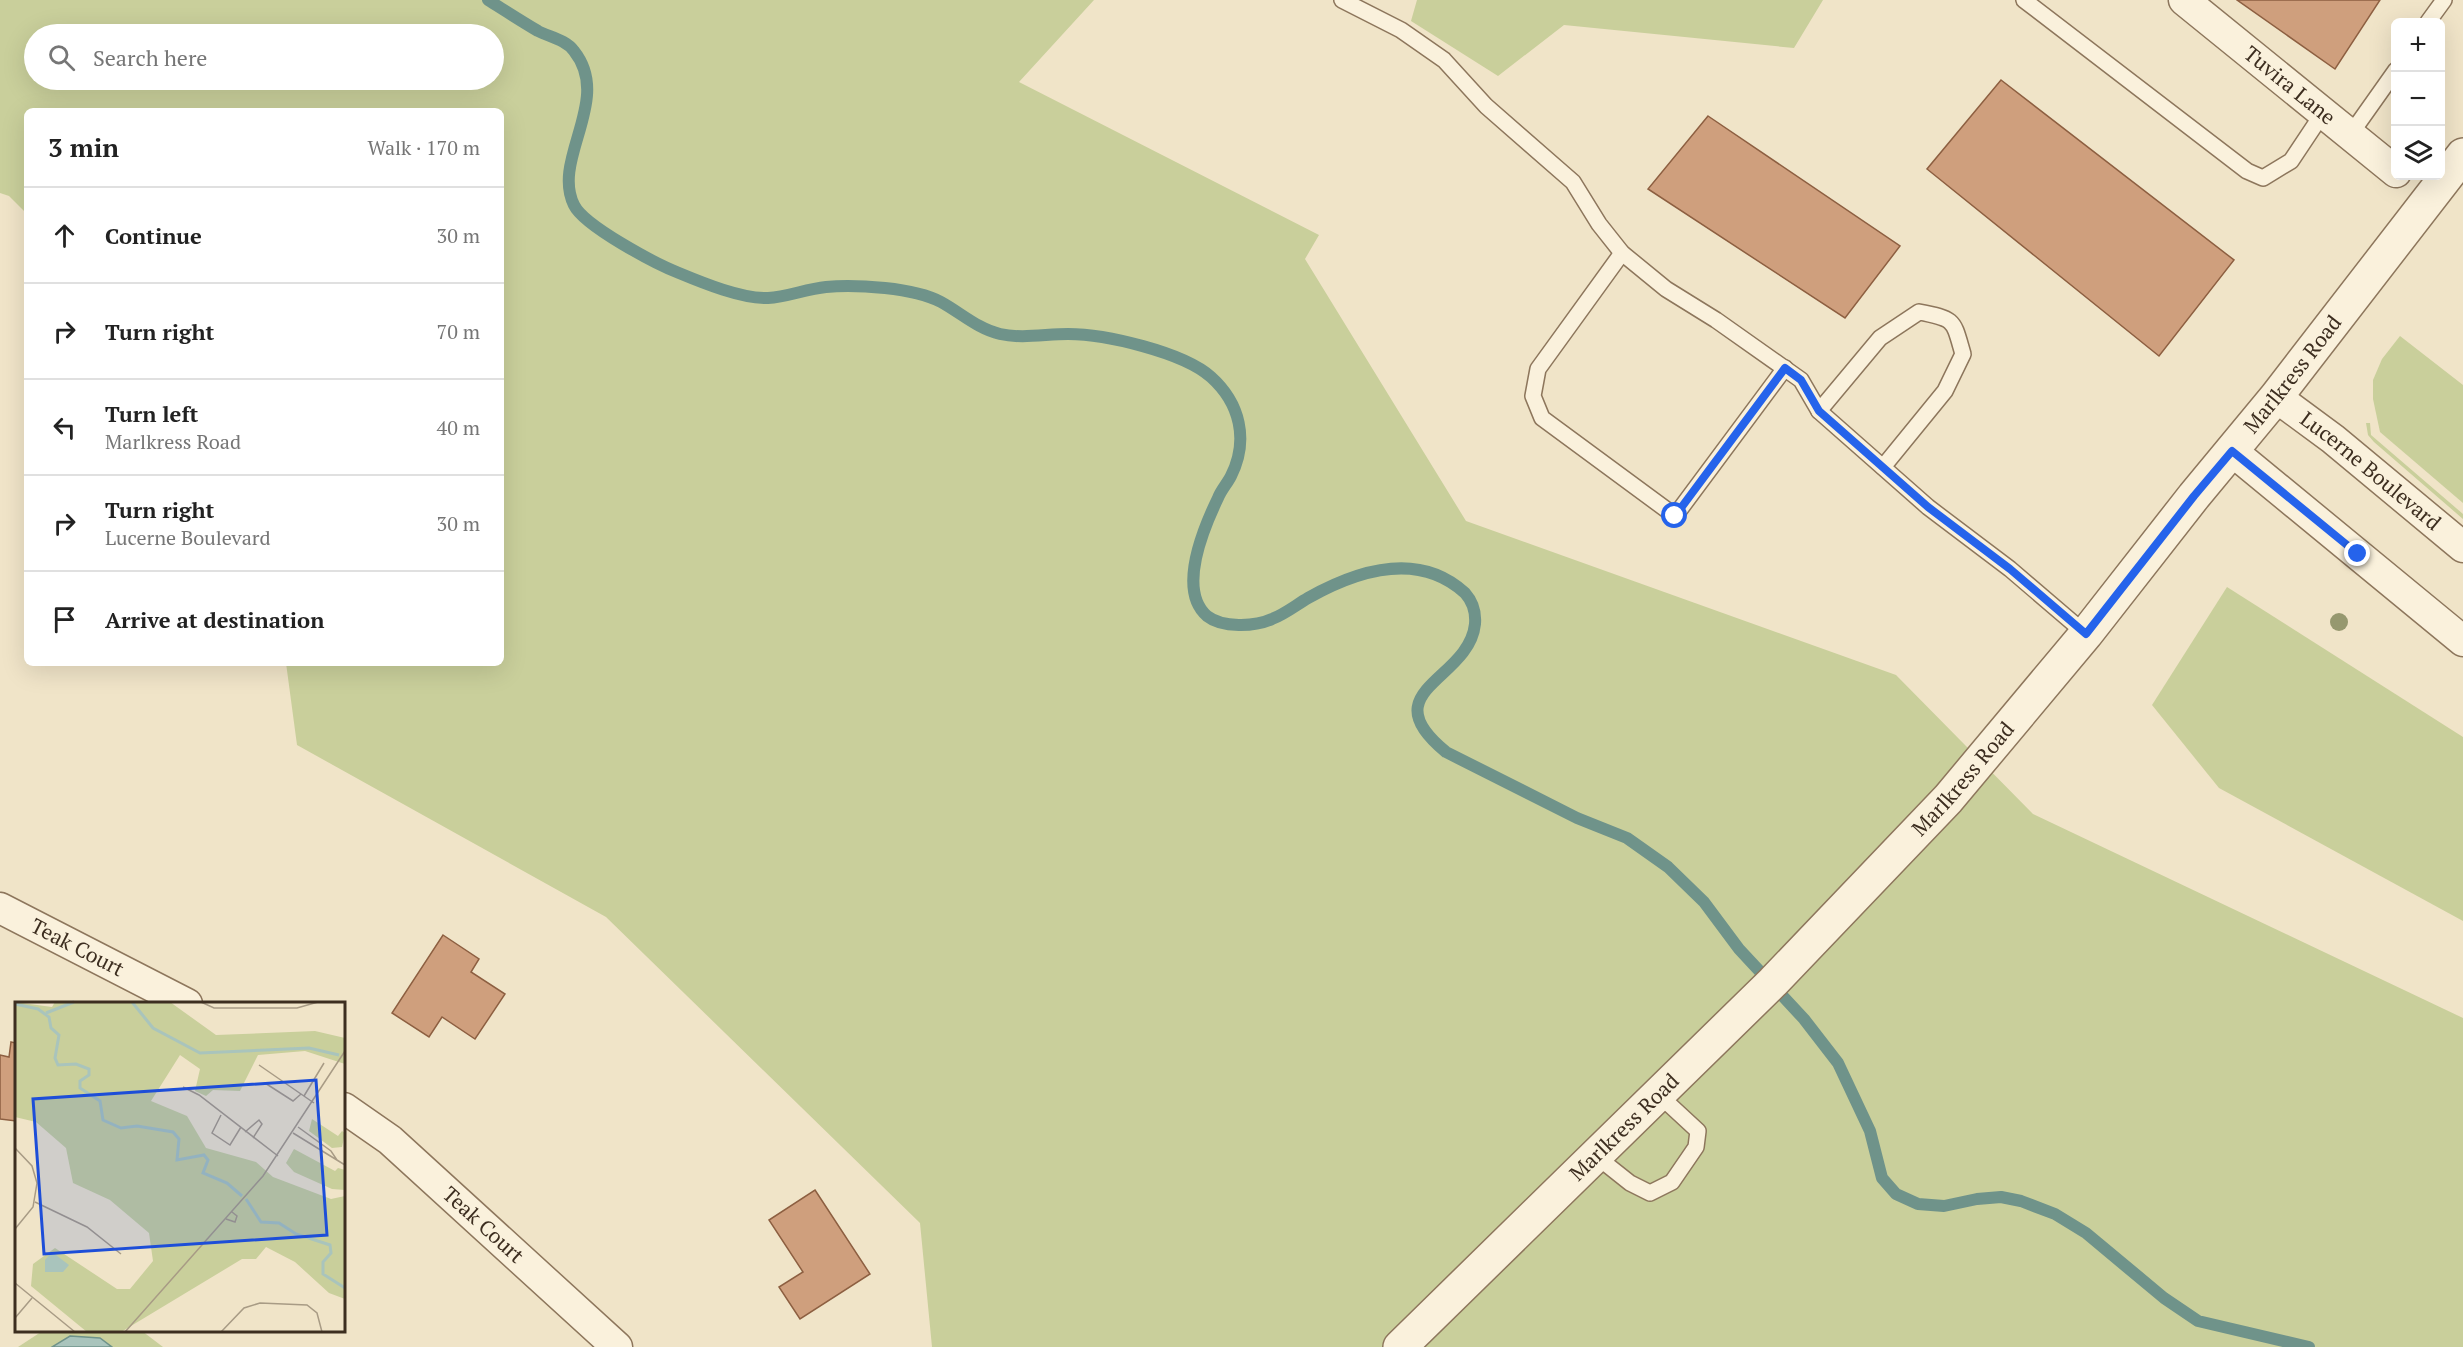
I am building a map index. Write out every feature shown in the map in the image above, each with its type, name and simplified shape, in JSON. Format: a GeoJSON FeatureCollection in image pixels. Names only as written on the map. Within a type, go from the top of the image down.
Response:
{"type":"FeatureCollection","features":[{"type":"Feature","properties":{"kind":"street","name":"Tuvira Lane"},"geometry":{"type":"LineString","coordinates":[[2184,0],[2391,168]]}},
{"type":"Feature","properties":{"kind":"street","name":"Marlkress Road"},"geometry":{"type":"LineString","coordinates":[[1400,1347],[1773,982],[1948,799],[2086,634],[2194,496],[2277,397],[2463,155]]}},
{"type":"Feature","properties":{"kind":"street"},"geometry":{"type":"LineString","coordinates":[[2405,180],[2428,199]]}},
{"type":"Feature","properties":{"kind":"street","name":"Lucerne Boulevard"},"geometry":{"type":"LineString","coordinates":[[2277,397],[2333,439],[2463,547]]}},
{"type":"Feature","properties":{"kind":"street"},"geometry":{"type":"LineString","coordinates":[[2232,451],[2463,641]]}},
{"type":"Feature","properties":{"kind":"street","name":"Teak Court"},"geometry":{"type":"LineString","coordinates":[[0,908],[183,1002]]}},
{"type":"Feature","properties":{"kind":"street","name":"Teak Court"},"geometry":{"type":"LineString","coordinates":[[345,1109],[390,1140],[617,1347]]}},
{"type":"Feature","properties":{"kind":"lane"},"geometry":{"type":"LineString","coordinates":[[1342,0],[1401,30],[1444,60],[1486,106],[1574,182],[1599,224],[1622,253],[1666,290],[1801,380],[1819,411],[1928,507],[2010,569],[2086,634]]}},
{"type":"Feature","properties":{"kind":"lane"},"geometry":{"type":"LineString","coordinates":[[2024,0],[2247,171],[2263,177],[2292,161],[2323,113]]}},
{"type":"Feature","properties":{"kind":"lane"},"geometry":{"type":"LineString","coordinates":[[2431,18],[2444,0]]}},
{"type":"Feature","properties":{"kind":"lane"},"geometry":{"type":"LineString","coordinates":[[2350,135],[2395,72]]}},
{"type":"Feature","properties":{"kind":"lane"},"geometry":{"type":"LineString","coordinates":[[1622,253],[1538,369],[1533,396],[1542,418],[1675,516],[1785,368]]}},
{"type":"Feature","properties":{"kind":"lane"},"geometry":{"type":"LineString","coordinates":[[1819,411],[1880,338],[1919,312],[1945,317],[1954,325],[1963,354],[1945,391],[1883,467]]}},
{"type":"Feature","properties":{"kind":"lane"},"geometry":{"type":"LineString","coordinates":[[1596,1156],[1630,1184],[1650,1192],[1672,1182],[1696,1147],[1698,1131],[1658,1094]]}},
{"type":"Feature","properties":{"kind":"green space"},"geometry":{"type":"Polygon","coordinates":[[[0,0],[1094,0],[1019,82],[1319,235],[1305,259],[1466,521],[1896,675],[2033,814],[2463,1018],[2463,1347],[932,1347],[920,1223],[606,917],[297,745],[286,666],[504,666],[504,108],[24,108],[24,211],[9,196],[0,193],[0,0]]]}},
{"type":"Feature","properties":{"kind":"green space"},"geometry":{"type":"Polygon","coordinates":[[[1417,0],[1823,0],[1794,48],[1564,25],[1498,76],[1411,21],[1417,0]]]}},
{"type":"Feature","properties":{"kind":"green space"},"geometry":{"type":"Polygon","coordinates":[[[2400,336],[2463,385],[2463,503],[2380,432],[2373,399],[2373,380],[2382,359],[2400,336]]]}},
{"type":"Feature","properties":{"kind":"green space"},"geometry":{"type":"Polygon","coordinates":[[[2366,423],[2370,423],[2371,435],[2463,514],[2463,519],[2374,442],[2368,435],[2366,423]]]}},
{"type":"Feature","properties":{"kind":"green space"},"geometry":{"type":"Polygon","coordinates":[[[2227,587],[2463,737],[2463,921],[2219,788],[2152,705],[2227,587]]]}},
{"type":"Feature","properties":{"kind":"green space"},"geometry":{"type":"Polygon","coordinates":[[[41,1332],[143,1332],[163,1347],[18,1347],[41,1332]]]}},
{"type":"Feature","properties":{"kind":"water"},"geometry":{"type":"Polygon","coordinates":[[[70,1336],[100,1338],[112,1347],[52,1347],[70,1336]]]}},
{"type":"Feature","properties":{"kind":"building"},"geometry":{"type":"Polygon","coordinates":[[[2237,0],[2380,0],[2335,69],[2237,0]]]}},
{"type":"Feature","properties":{"kind":"building"},"geometry":{"type":"Polygon","coordinates":[[[2001,80],[2234,260],[2159,356],[1927,169],[2001,80]]]}},
{"type":"Feature","properties":{"kind":"building"},"geometry":{"type":"Polygon","coordinates":[[[1708,116],[1900,246],[1845,318],[1648,189],[1708,116]]]}},
{"type":"Feature","properties":{"kind":"building"},"geometry":{"type":"Polygon","coordinates":[[[443,935],[479,959],[471,972],[505,994],[475,1039],[442,1017],[429,1037],[392,1013],[443,935]]]}},
{"type":"Feature","properties":{"kind":"building"},"geometry":{"type":"Polygon","coordinates":[[[11,1042],[15,1043],[15,1121],[0,1119],[0,1055],[9,1057],[11,1042]]]}},
{"type":"Feature","properties":{"kind":"building"},"geometry":{"type":"Polygon","coordinates":[[[815,1190],[870,1274],[800,1319],[779,1287],[803,1272],[769,1220],[815,1190]]]}},
{"type":"Feature","properties":{"kind":"waterway"},"geometry":{"type":"LineString","coordinates":[[488,0],[538,31],[562,41],[574,51],[584,70],[587,89],[585,109],[570,168],[569,187],[574,205],[580,214],[591,223],[654,262],[711,286],[758,298],[840,286],[878,287],[914,292],[941,302],[992,332],[1025,336],[1084,335],[1122,341],[1163,352],[1198,368],[1211,377],[1221,387],[1235,410],[1239,423],[1240,449],[1231,476],[1212,510],[1196,558],[1194,591],[1198,605],[1207,616],[1221,623],[1239,625],[1265,622],[1327,588],[1366,573],[1387,569],[1427,572],[1447,580],[1465,593],[1470,600],[1475,624],[1469,643],[1420,699],[1418,714],[1425,731],[1446,752],[1577,818],[1627,838],[1668,867],[1704,902],[1739,949],[1804,1019],[1838,1063],[1870,1131],[1882,1178],[1896,1194],[1918,1204],[1944,1206],[2001,1197],[2021,1201],[2055,1214],[2086,1233],[2164,1298],[2198,1321],[2309,1347]]}},
{"type":"Feature","properties":{"kind":"route"},"geometry":{"type":"LineString","coordinates":[[1675,516],[1785,368],[1801,380],[1819,411],[1928,507],[2010,569],[2086,634],[2232,451],[2358,554]]}}]}
